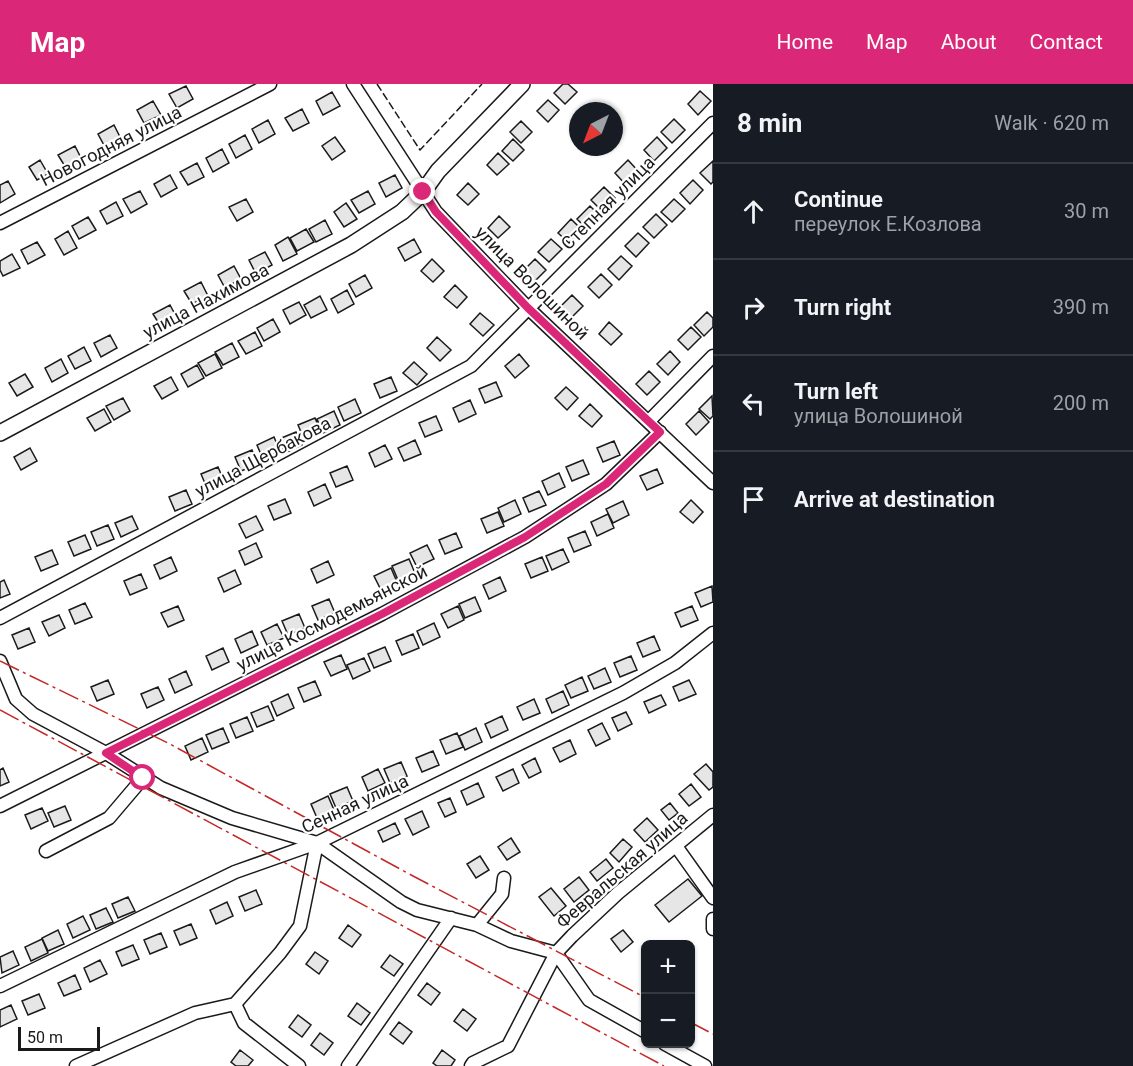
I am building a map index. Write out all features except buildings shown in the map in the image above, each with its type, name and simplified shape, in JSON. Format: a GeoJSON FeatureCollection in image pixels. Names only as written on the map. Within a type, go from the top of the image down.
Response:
{"type":"FeatureCollection","features":[{"type":"Feature","properties":{"kind":"main road","name":"улица Нахимова"},"geometry":{"type":"LineString","coordinates":[[0,434],[351,245],[402,212],[522,84]]}},
{"type":"Feature","properties":{"kind":"street","name":"Новогодняя улица"},"geometry":{"type":"LineString","coordinates":[[0,224],[270,84]]}},
{"type":"Feature","properties":{"kind":"street","name":"улица Волошиной"},"geometry":{"type":"LineString","coordinates":[[353,84],[436,212],[528,308],[713,483]]}},
{"type":"Feature","properties":{"kind":"street","name":"Степная улица"},"geometry":{"type":"LineString","coordinates":[[528,308],[713,123]]}},
{"type":"Feature","properties":{"kind":"street","name":"улица Щербакова"},"geometry":{"type":"LineString","coordinates":[[0,618],[471,366],[528,308]]}},
{"type":"Feature","properties":{"kind":"street"},"geometry":{"type":"LineString","coordinates":[[649,421],[713,356]]}},
{"type":"Feature","properties":{"kind":"street","name":"улица Космодемьянской"},"geometry":{"type":"LineString","coordinates":[[0,806],[382,614],[525,537],[606,484],[660,432]]}},
{"type":"Feature","properties":{"kind":"street","name":"Сенная улица"},"geometry":{"type":"LineString","coordinates":[[0,986],[235,872],[317,843],[623,693],[675,663],[713,633]]}},
{"type":"Feature","properties":{"kind":"street"},"geometry":{"type":"LineString","coordinates":[[0,662],[16,699],[33,714],[106,753],[143,778],[232,818],[317,843],[401,902],[437,916],[477,925],[511,940],[556,953],[589,1000],[641,1030]]}},
{"type":"Feature","properties":{"kind":"street"},"geometry":{"type":"LineString","coordinates":[[46,851],[109,818],[143,778]]}},
{"type":"Feature","properties":{"kind":"street","name":"Февральская улица"},"geometry":{"type":"LineString","coordinates":[[471,1066],[508,1046],[556,953],[591,918],[713,815]]}},
{"type":"Feature","properties":{"kind":"street"},"geometry":{"type":"LineString","coordinates":[[76,1066],[195,1013],[235,1004],[280,953],[300,926],[317,843]]}},
{"type":"Feature","properties":{"kind":"street"},"geometry":{"type":"LineString","coordinates":[[676,846],[713,898]]}},
{"type":"Feature","properties":{"kind":"street"},"geometry":{"type":"LineString","coordinates":[[477,925],[502,894],[504,878]]}},
{"type":"Feature","properties":{"kind":"street"},"geometry":{"type":"LineString","coordinates":[[348,1066],[451,918]]}},
{"type":"Feature","properties":{"kind":"street"},"geometry":{"type":"LineString","coordinates":[[713,919],[713,928]]}},
{"type":"Feature","properties":{"kind":"street"},"geometry":{"type":"LineString","coordinates":[[235,1004],[244,1023],[299,1066]]}},
{"type":"Feature","properties":{"kind":"street"},"geometry":{"type":"LineString","coordinates":[[672,1048],[705,1066]]}},
{"type":"Feature","properties":{"kind":"fence"},"geometry":{"type":"LineString","coordinates":[[377,84],[420,150],[482,84]]}},
{"type":"Feature","properties":{"kind":"power"},"geometry":{"type":"LineString","coordinates":[[0,661],[168,743],[413,876],[641,995]]}},
{"type":"Feature","properties":{"kind":"power"},"geometry":{"type":"LineString","coordinates":[[0,710],[664,1066]]}},
{"type":"Feature","properties":{"kind":"power"},"geometry":{"type":"LineString","coordinates":[[695,1025],[713,1034]]}},
{"type":"Feature","properties":{"kind":"route"},"geometry":{"type":"LineString","coordinates":[[143,778],[106,753],[382,614],[525,537],[606,484],[660,432],[528,308],[436,212],[423,192]]}}]}
